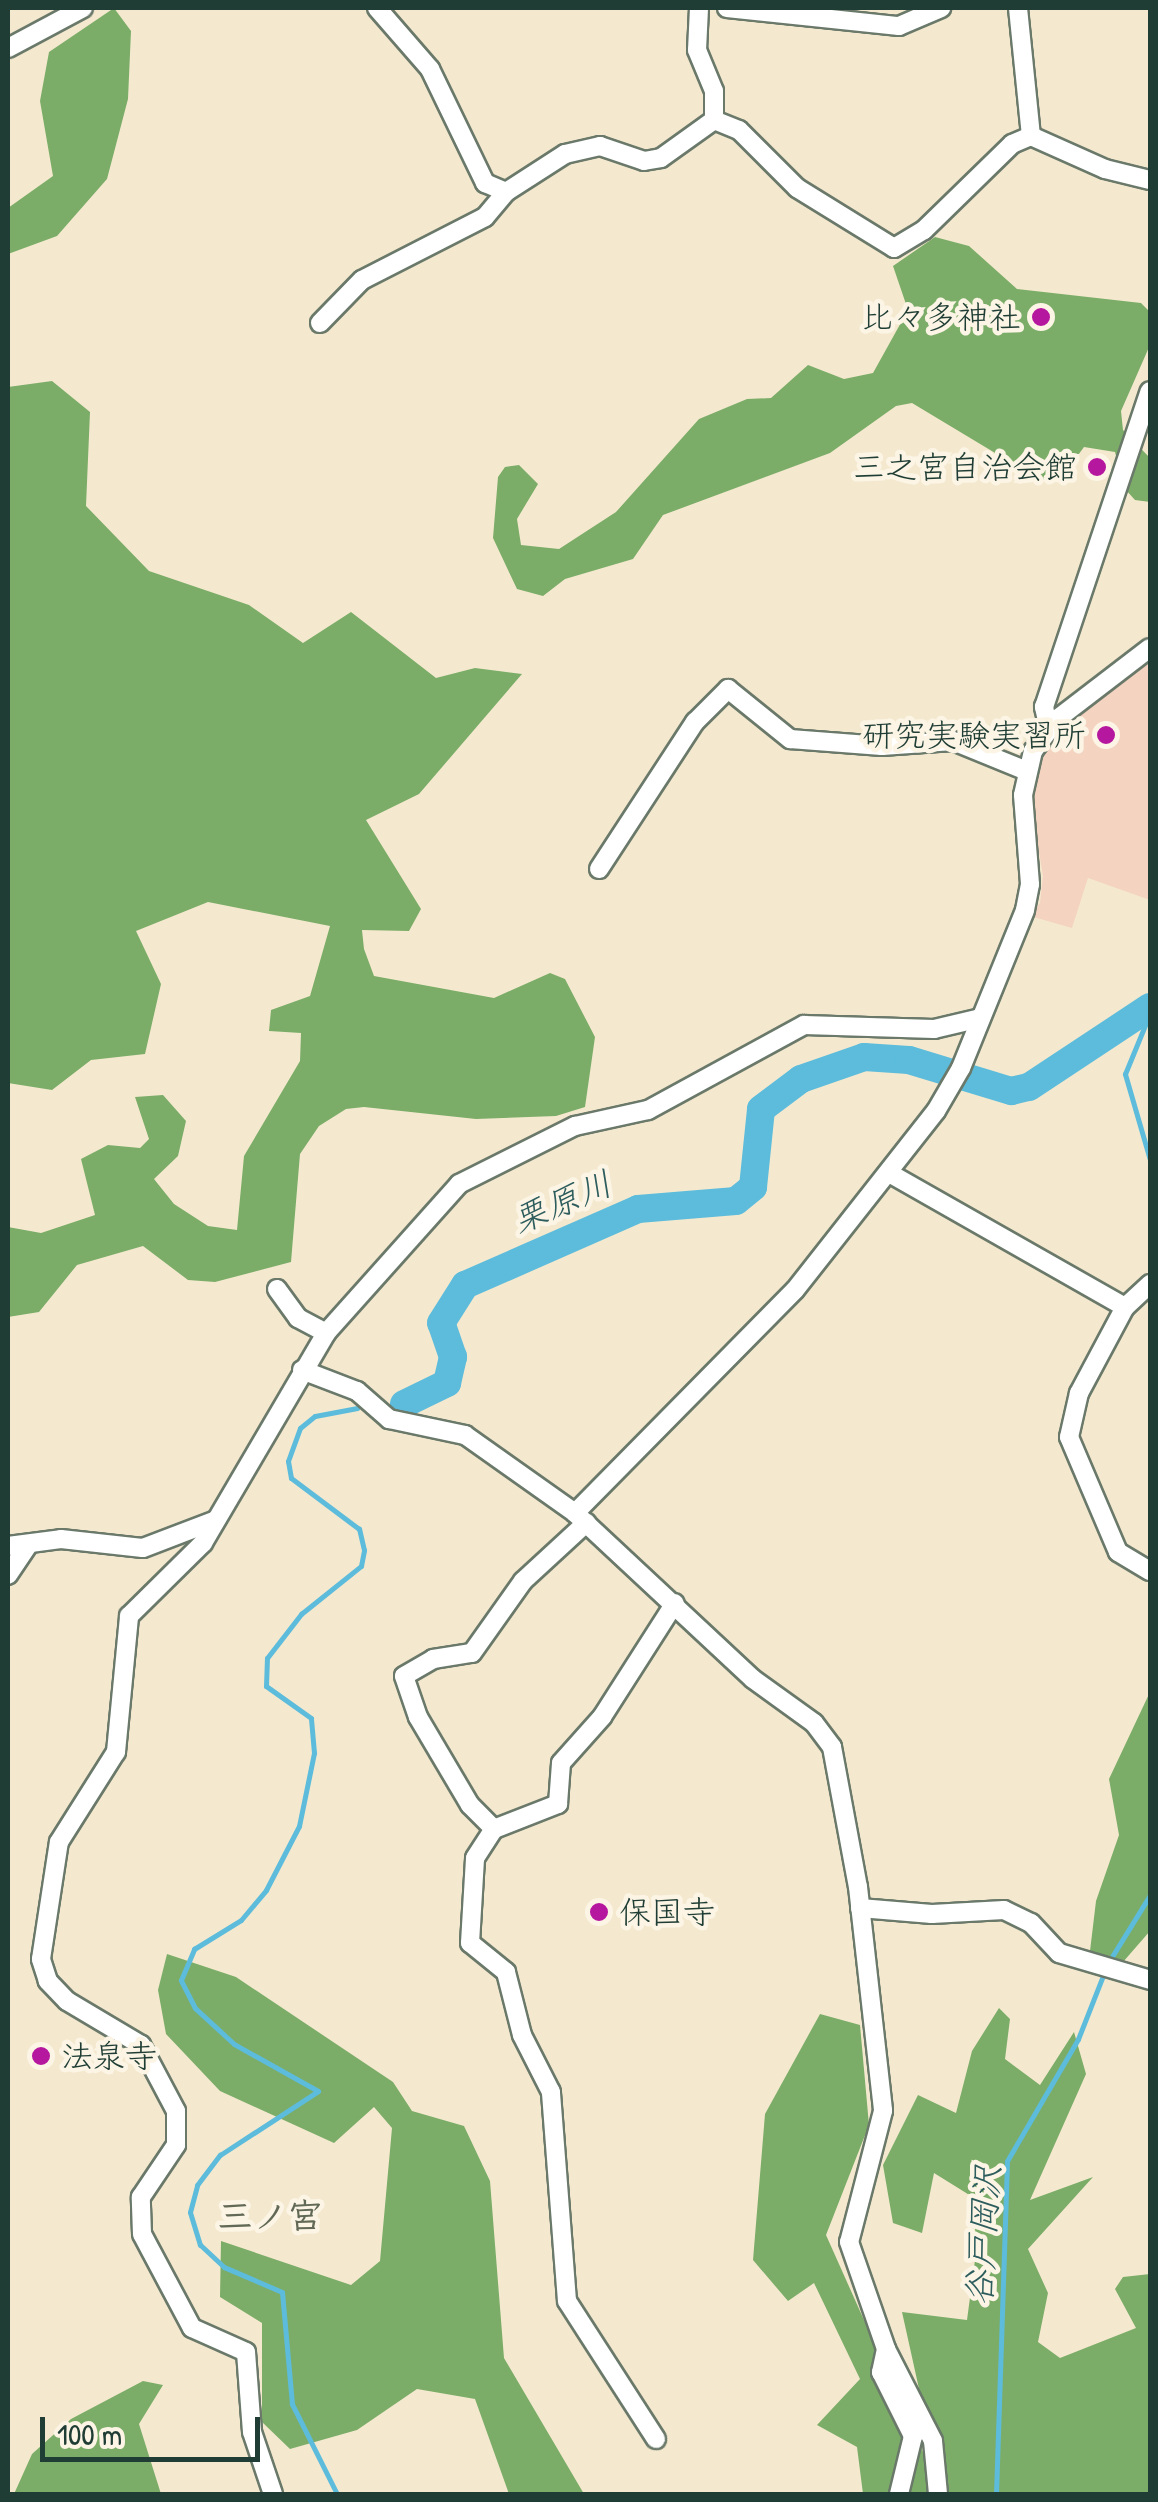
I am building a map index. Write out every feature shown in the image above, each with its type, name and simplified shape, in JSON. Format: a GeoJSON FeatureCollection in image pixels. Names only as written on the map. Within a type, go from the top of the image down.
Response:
{"type":"FeatureCollection","features":[{"type":"Feature","properties":{"kind":"street"},"geometry":{"type":"LineString","coordinates":[[8,48],[83,8]]}},
{"type":"Feature","properties":{"kind":"street"},"geometry":{"type":"LineString","coordinates":[[377,8],[430,68],[485,183],[506,192]]}},
{"type":"Feature","properties":{"kind":"street"},"geometry":{"type":"LineString","coordinates":[[699,8],[697,50],[714,91],[714,120]]}},
{"type":"Feature","properties":{"kind":"street"},"geometry":{"type":"LineString","coordinates":[[726,8],[899,26],[941,8]]}},
{"type":"Feature","properties":{"kind":"street"},"geometry":{"type":"LineString","coordinates":[[1018,8],[1031,136]]}},
{"type":"Feature","properties":{"kind":"street"},"geometry":{"type":"LineString","coordinates":[[320,322],[362,280],[485,217],[506,192],[579,147],[644,161],[661,158],[714,120]]}},
{"type":"Feature","properties":{"kind":"street"},"geometry":{"type":"LineString","coordinates":[[714,120],[739,130],[797,188],[894,248],[924,230],[1012,144],[1031,136],[1105,169],[1150,180]]}},
{"type":"Feature","properties":{"kind":"street"},"geometry":{"type":"LineString","coordinates":[[1048,728],[1044,707],[1150,392]]}},
{"type":"Feature","properties":{"kind":"street"},"geometry":{"type":"LineString","coordinates":[[494,1828],[470,1804],[418,1716],[404,1676],[433,1659],[472,1653],[523,1580],[795,1290],[947,1092],[981,1018],[1030,884],[1027,771],[1048,728],[1150,648]]}},
{"type":"Feature","properties":{"kind":"street"},"geometry":{"type":"LineString","coordinates":[[599,869],[695,722],[728,689],[790,739],[882,746],[953,741],[1027,771]]}},
{"type":"Feature","properties":{"kind":"street"},"geometry":{"type":"LineString","coordinates":[[273,2494],[252,2432],[246,2352],[192,2328],[142,2234],[141,2197],[176,2145],[180,2122],[140,2045],[67,2001],[48,1981],[41,1959],[59,1842],[116,1752],[129,1616],[181,1566],[216,1520],[326,1333],[399,1257],[442,1198],[550,1137],[648,1110],[804,1025],[934,1028],[981,1018]]}},
{"type":"Feature","properties":{"kind":"street"},"geometry":{"type":"LineString","coordinates":[[888,1173],[1125,1307]]}},
{"type":"Feature","properties":{"kind":"street"},"geometry":{"type":"LineString","coordinates":[[1150,1284],[1125,1307],[1078,1393],[1069,1437],[1118,1552],[1150,1570]]}},
{"type":"Feature","properties":{"kind":"street"},"geometry":{"type":"LineString","coordinates":[[278,1289],[298,1318],[326,1333]]}},
{"type":"Feature","properties":{"kind":"street"},"geometry":{"type":"LineString","coordinates":[[302,1370],[356,1391],[389,1419],[465,1435],[580,1518],[753,1679],[814,1723],[832,1747],[860,1908],[883,2118],[850,2242],[886,2349],[933,2441],[938,2494]]}},
{"type":"Feature","properties":{"kind":"street"},"geometry":{"type":"LineString","coordinates":[[8,1546],[62,1539],[143,1548],[216,1520]]}},
{"type":"Feature","properties":{"kind":"street"},"geometry":{"type":"LineString","coordinates":[[8,1575],[27,1546]]}},
{"type":"Feature","properties":{"kind":"street"},"geometry":{"type":"LineString","coordinates":[[656,2438],[566,2301],[565,2212],[555,2182],[551,2092],[522,2035],[506,1972],[470,1943],[474,1858],[494,1828],[558,1804],[561,1763],[602,1717],[675,1603]]}},
{"type":"Feature","properties":{"kind":"street"},"geometry":{"type":"LineString","coordinates":[[860,1908],[932,1914],[1004,1910],[1031,1923],[1059,1952],[1150,1980]]}},
{"type":"Feature","properties":{"kind":"street"},"geometry":{"type":"LineString","coordinates":[[886,2349],[881,2372],[912,2436],[899,2494]]}},
{"type":"Feature","properties":{"kind":"shaded area"},"geometry":{"type":"Polygon","coordinates":[[[1150,655],[1150,900],[1088,878],[1072,928],[1030,916],[1040,903],[1043,876],[1031,804],[1037,760],[1066,724],[1150,655]]]}},
{"type":"Feature","properties":{"kind":"green space"},"geometry":{"type":"Polygon","coordinates":[[[114,8],[131,31],[128,99],[107,179],[57,236],[8,254],[8,208],[53,176],[40,101],[49,52],[114,8]]]}},
{"type":"Feature","properties":{"kind":"green space"},"geometry":{"type":"Polygon","coordinates":[[[935,237],[969,246],[1017,289],[1141,303],[1150,312],[1150,345],[1121,411],[1123,430],[1150,458],[1150,502],[1135,500],[1125,489],[1115,452],[1084,447],[1062,477],[1040,480],[912,403],[896,406],[830,453],[663,515],[633,559],[565,579],[543,596],[517,589],[493,538],[498,477],[505,467],[519,465],[538,484],[517,519],[521,545],[559,549],[616,512],[699,419],[747,399],[771,398],[808,365],[844,379],[873,373],[908,310],[893,266],[935,237]]]}},
{"type":"Feature","properties":{"kind":"green space"},"geometry":{"type":"Polygon","coordinates":[[[52,381],[90,412],[86,506],[149,571],[249,605],[303,643],[351,612],[436,678],[475,668],[522,674],[419,794],[366,820],[421,909],[409,931],[362,930],[364,949],[374,976],[494,998],[550,973],[565,979],[595,1037],[585,1107],[556,1116],[476,1119],[364,1107],[346,1109],[319,1126],[300,1154],[291,1262],[215,1282],[188,1280],[143,1246],[77,1265],[39,1312],[8,1317],[8,1227],[41,1233],[95,1215],[81,1159],[108,1145],[140,1148],[149,1139],[135,1097],[163,1095],[186,1121],[178,1156],[154,1179],[174,1204],[208,1226],[237,1230],[244,1156],[300,1061],[301,1033],[269,1031],[271,1010],[310,996],[330,926],[208,902],[136,931],[161,984],[145,1054],[91,1060],[52,1090],[8,1083],[8,387],[52,381]]]}},
{"type":"Feature","properties":{"kind":"green space"},"geometry":{"type":"Polygon","coordinates":[[[1150,1692],[1150,1931],[1123,1962],[1090,1951],[1096,1901],[1119,1835],[1109,1779],[1150,1692]]]}},
{"type":"Feature","properties":{"kind":"green space"},"geometry":{"type":"Polygon","coordinates":[[[167,1954],[236,1977],[393,2082],[412,2111],[464,2126],[490,2181],[504,2358],[584,2494],[509,2494],[475,2399],[417,2389],[357,2430],[290,2449],[262,2422],[262,2323],[220,2297],[221,2241],[351,2285],[380,2261],[392,2128],[374,2107],[334,2143],[220,2091],[166,2034],[158,1990],[167,1954]]]}},
{"type":"Feature","properties":{"kind":"green space"},"geometry":{"type":"Polygon","coordinates":[[[999,2008],[1010,2019],[1005,2059],[1040,2085],[1074,2032],[1086,2074],[1030,2200],[1093,2177],[1028,2249],[1048,2293],[1038,2342],[1060,2358],[1136,2328],[1115,2289],[1123,2277],[1150,2274],[1150,2494],[863,2494],[857,2447],[817,2425],[860,2379],[814,2283],[788,2301],[753,2260],[765,2114],[820,2014],[860,2025],[869,2125],[826,2235],[923,2452],[929,2434],[902,2312],[967,2320],[977,2245],[971,2196],[934,2173],[922,2233],[893,2223],[883,2165],[918,2095],[956,2113],[972,2051],[999,2008]]]}},
{"type":"Feature","properties":{"kind":"green space"},"geometry":{"type":"Polygon","coordinates":[[[143,2381],[163,2385],[139,2424],[161,2494],[14,2494],[32,2454],[71,2419],[143,2381]]]}},
{"type":"Feature","properties":{"kind":"waterway","name":"栗原川"},"geometry":{"type":"LineString","coordinates":[[404,1404],[447,1383],[453,1357],[441,1323],[465,1285],[638,1209],[736,1201],[753,1187],[761,1109],[801,1079],[864,1057],[909,1060],[1011,1091],[1029,1087],[1150,1007]]}},
{"type":"Feature","properties":{"kind":"waterway","name":"谷戸岡沢"},"geometry":{"type":"LineString","coordinates":[[1150,1013],[1125,1074],[1150,1160]]}},
{"type":"Feature","properties":{"kind":"waterway","name":"栗原川"},"geometry":{"type":"LineString","coordinates":[[337,2494],[292,2404],[282,2292],[224,2267],[200,2245],[190,2212],[197,2185],[220,2155],[318,2091],[234,2044],[195,2008],[181,1980],[194,1949],[241,1920],[266,1890],[299,1826],[314,1753],[311,1718],[266,1686],[267,1658],[301,1614],[361,1566],[364,1550],[359,1529],[291,1478],[288,1461],[300,1428],[315,1416],[357,1408]]}},
{"type":"Feature","properties":{"kind":"waterway"},"geometry":{"type":"LineString","coordinates":[[1108,1963],[1150,1895]]}},
{"type":"Feature","properties":{"kind":"waterway","name":"谷戸岡沢"},"geometry":{"type":"LineString","coordinates":[[996,2494],[1007,2161],[1078,2039],[1104,1973]]}},
{"type":"Feature","properties":{"kind":"place","name":"比々多神社"},"geometry":{"type":"Point","coordinates":[1041,317]}},
{"type":"Feature","properties":{"kind":"place","name":"三之宮自治会館"},"geometry":{"type":"Point","coordinates":[1097,467]}},
{"type":"Feature","properties":{"kind":"place","name":"研究実験実習所"},"geometry":{"type":"Point","coordinates":[1106,735]}},
{"type":"Feature","properties":{"kind":"place","name":"保国寺"},"geometry":{"type":"Point","coordinates":[599,1912]}},
{"type":"Feature","properties":{"kind":"place","name":"法泉寺"},"geometry":{"type":"Point","coordinates":[41,2056]}},
{"type":"Feature","properties":{"kind":"district","name":"三ノ宮"},"geometry":{"type":"Point","coordinates":[270,2216]}}]}
